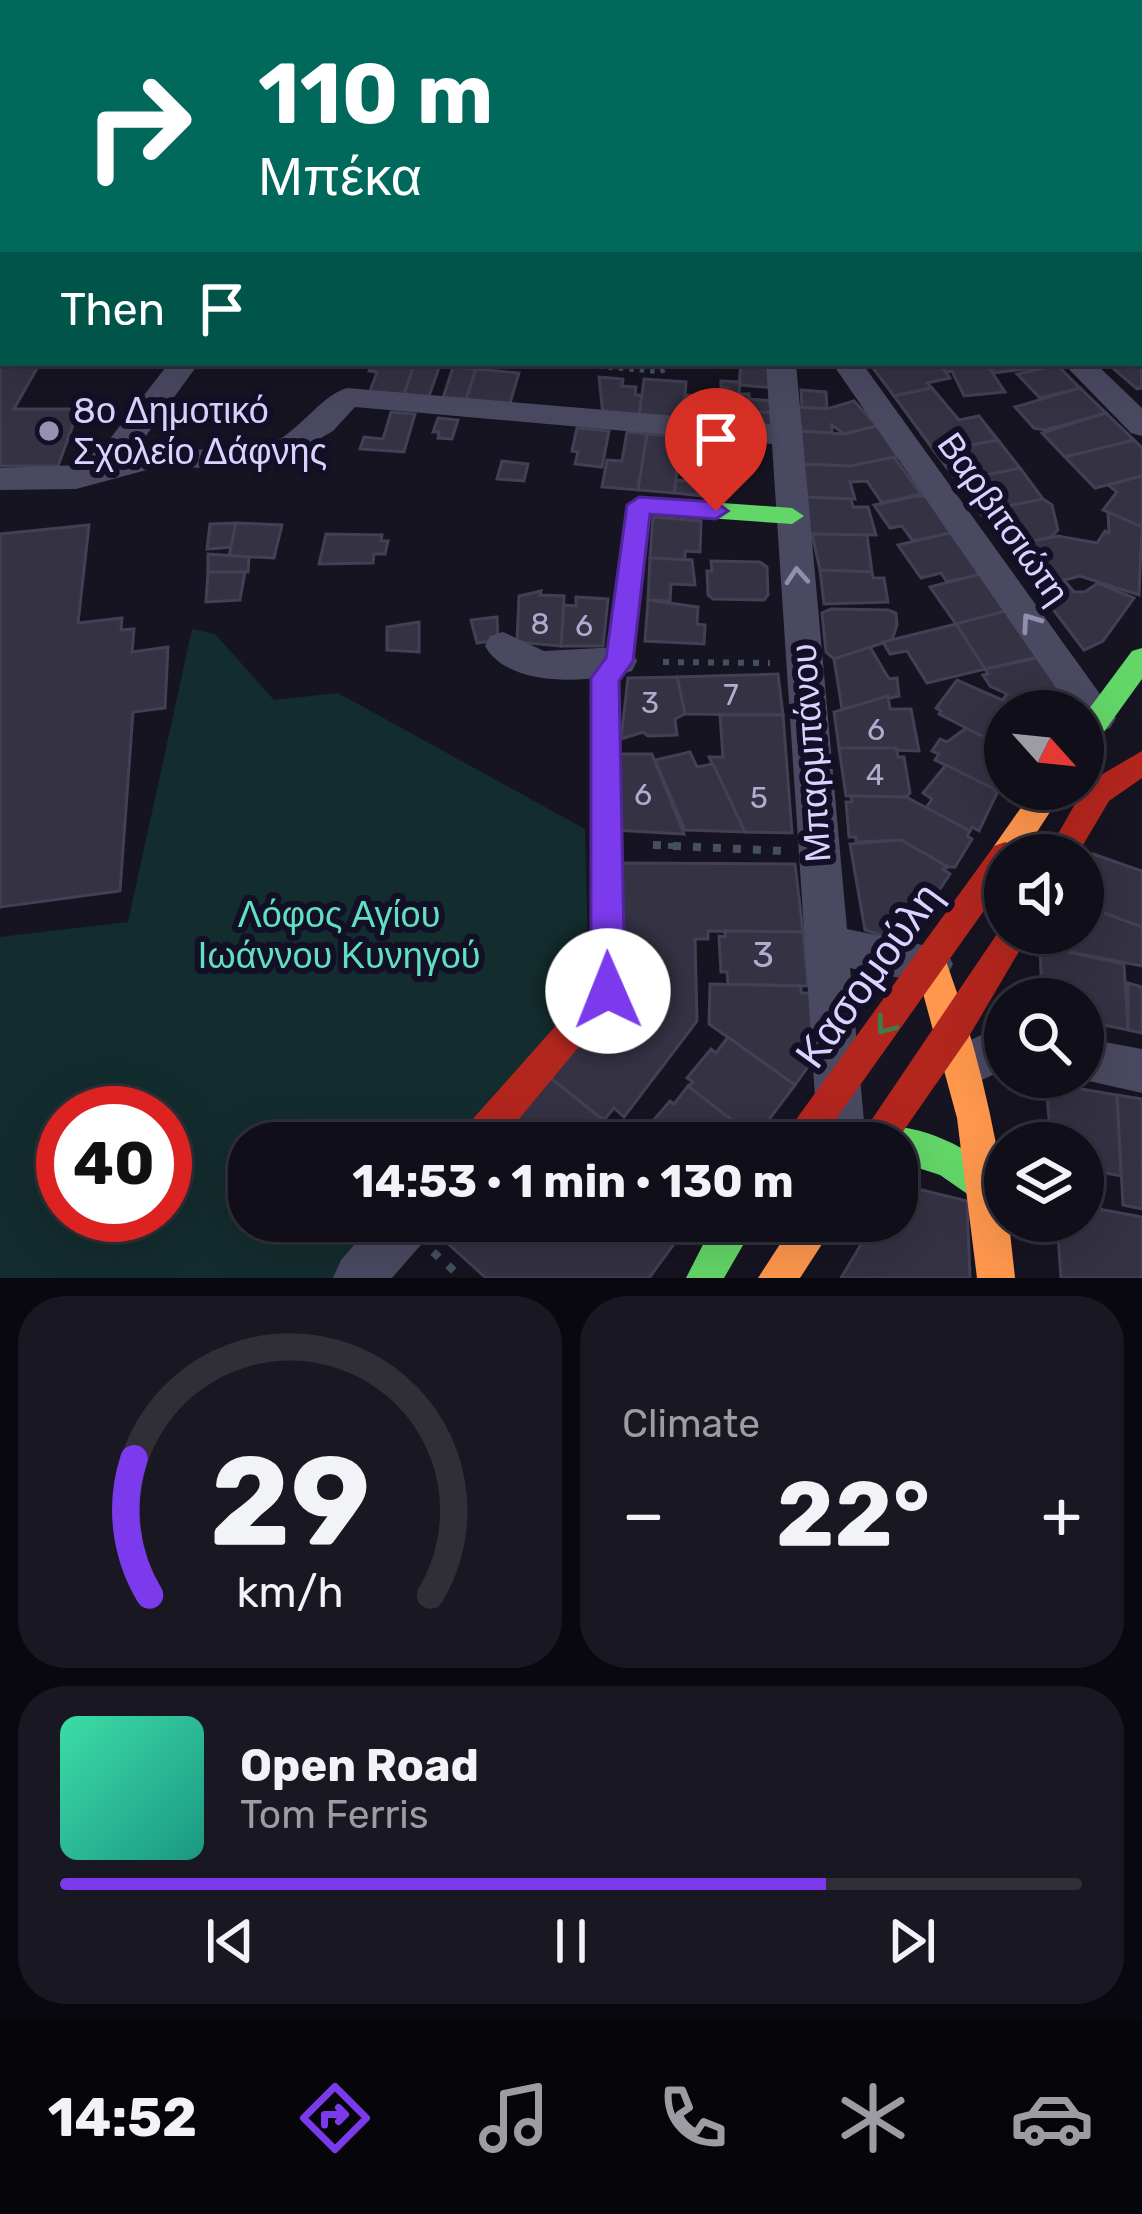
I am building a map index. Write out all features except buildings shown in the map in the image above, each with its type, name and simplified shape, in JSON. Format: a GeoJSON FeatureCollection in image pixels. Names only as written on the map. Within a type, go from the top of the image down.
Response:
{"type":"FeatureCollection","features":[{"type":"Feature","properties":{"kind":"main road"},"geometry":{"type":"LineString","coordinates":[[494,1122],[608,991],[604,678],[620,661],[639,505],[792,516]]}},
{"type":"Feature","properties":{"kind":"main road"},"geometry":{"type":"LineString","coordinates":[[1104,709],[1142,658]]}},
{"type":"Feature","properties":{"kind":"main road"},"geometry":{"type":"LineString","coordinates":[[1104,722],[1142,705]]}},
{"type":"Feature","properties":{"kind":"main road"},"geometry":{"type":"LineString","coordinates":[[1078,834],[1123,780]]}},
{"type":"Feature","properties":{"kind":"main road","name":"Κασομούλη"},"geometry":{"type":"LineString","coordinates":[[813,1122],[984,886]]}},
{"type":"Feature","properties":{"kind":"main road"},"geometry":{"type":"LineString","coordinates":[[896,1122],[975,1046],[1006,954]]}},
{"type":"Feature","properties":{"kind":"main road"},"geometry":{"type":"LineString","coordinates":[[931,964],[975,1046],[984,1124]]}},
{"type":"Feature","properties":{"kind":"main road"},"geometry":{"type":"LineString","coordinates":[[918,1145],[940,1152],[984,1185]]}},
{"type":"Feature","properties":{"kind":"main road"},"geometry":{"type":"LineString","coordinates":[[705,1278],[722,1242]]}},
{"type":"Feature","properties":{"kind":"main road"},"geometry":{"type":"LineString","coordinates":[[777,1278],[803,1242]]}},
{"type":"Feature","properties":{"kind":"main road"},"geometry":{"type":"LineString","coordinates":[[994,1242],[996,1278]]}},
{"type":"Feature","properties":{"kind":"street"},"geometry":{"type":"LineString","coordinates":[[97,470],[112,458],[182,366]]}},
{"type":"Feature","properties":{"kind":"street","name":"Μπαρμπάνου"},"geometry":{"type":"LineString","coordinates":[[781,366],[841,1122]]}},
{"type":"Feature","properties":{"kind":"street","name":"Βαρβιτσιώτη"},"geometry":{"type":"LineString","coordinates":[[849,366],[1065,690]]}},
{"type":"Feature","properties":{"kind":"street"},"geometry":{"type":"LineString","coordinates":[[1081,366],[1142,426]]}},
{"type":"Feature","properties":{"kind":"street"},"geometry":{"type":"LineString","coordinates":[[0,479],[78,478],[154,458],[271,457],[322,424],[347,398],[786,435]]}},
{"type":"Feature","properties":{"kind":"street"},"geometry":{"type":"LineString","coordinates":[[503,646],[540,665],[620,661]]}},
{"type":"Feature","properties":{"kind":"street"},"geometry":{"type":"LineString","coordinates":[[825,944],[931,964]]}},
{"type":"Feature","properties":{"kind":"street"},"geometry":{"type":"LineString","coordinates":[[1104,1064],[1142,1071]]}},
{"type":"Feature","properties":{"kind":"street"},"geometry":{"type":"LineString","coordinates":[[359,1278],[390,1242]]}},
{"type":"Feature","properties":{"kind":"path"},"geometry":{"type":"LineString","coordinates":[[591,366],[660,372],[673,366]]}},
{"type":"Feature","properties":{"kind":"path"},"geometry":{"type":"LineString","coordinates":[[620,661],[803,663]]}},
{"type":"Feature","properties":{"kind":"path"},"geometry":{"type":"LineString","coordinates":[[605,843],[818,852]]}},
{"type":"Feature","properties":{"kind":"green space","name":"Λόφος Αγίου Ιωάννου Κυνηγού"},"geometry":{"type":"Polygon","coordinates":[[[192,629],[215,634],[274,700],[338,693],[585,829],[589,990],[473,1122],[228,1122],[228,1242],[368,1242],[336,1278],[0,1278],[0,937],[128,922],[192,629]]]}},
{"type":"Feature","properties":{"kind":"traffic: fast"},"geometry":{"type":"LineString","coordinates":[[605,716],[605,678],[619,661],[639,505],[792,516]]}},
{"type":"Feature","properties":{"kind":"traffic: fast"},"geometry":{"type":"LineString","coordinates":[[1104,710],[1142,658]]}},
{"type":"Feature","properties":{"kind":"traffic: fast"},"geometry":{"type":"LineString","coordinates":[[918,1148],[939,1155],[984,1186]]}},
{"type":"Feature","properties":{"kind":"traffic: fast"},"geometry":{"type":"LineString","coordinates":[[705,1278],[722,1242]]}},
{"type":"Feature","properties":{"kind":"traffic: slow"},"geometry":{"type":"LineString","coordinates":[[1019,834],[1036,810]]}},
{"type":"Feature","properties":{"kind":"traffic: slow"},"geometry":{"type":"LineString","coordinates":[[931,964],[975,1118],[996,1278]]}},
{"type":"Feature","properties":{"kind":"traffic: slow"},"geometry":{"type":"LineString","coordinates":[[777,1278],[803,1242]]}},
{"type":"Feature","properties":{"kind":"traffic: jam"},"geometry":{"type":"LineString","coordinates":[[494,1122],[608,991],[605,716]]}},
{"type":"Feature","properties":{"kind":"traffic: jam"},"geometry":{"type":"LineString","coordinates":[[1073,834],[1098,792],[1142,763]]}},
{"type":"Feature","properties":{"kind":"traffic: jam"},"geometry":{"type":"LineString","coordinates":[[813,1122],[984,886]]}},
{"type":"Feature","properties":{"kind":"traffic: jam"},"geometry":{"type":"LineString","coordinates":[[889,1122],[1001,954]]}},
{"type":"Feature","properties":{"kind":"place","name":"8ο Δημοτικό Σχολείο Δάφνης"},"geometry":{"type":"Point","coordinates":[49,431]}},
{"type":"Feature","properties":{"kind":"route"},"geometry":{"type":"LineString","coordinates":[[608,991],[604,678],[620,661],[639,505],[716,511]]}}]}
